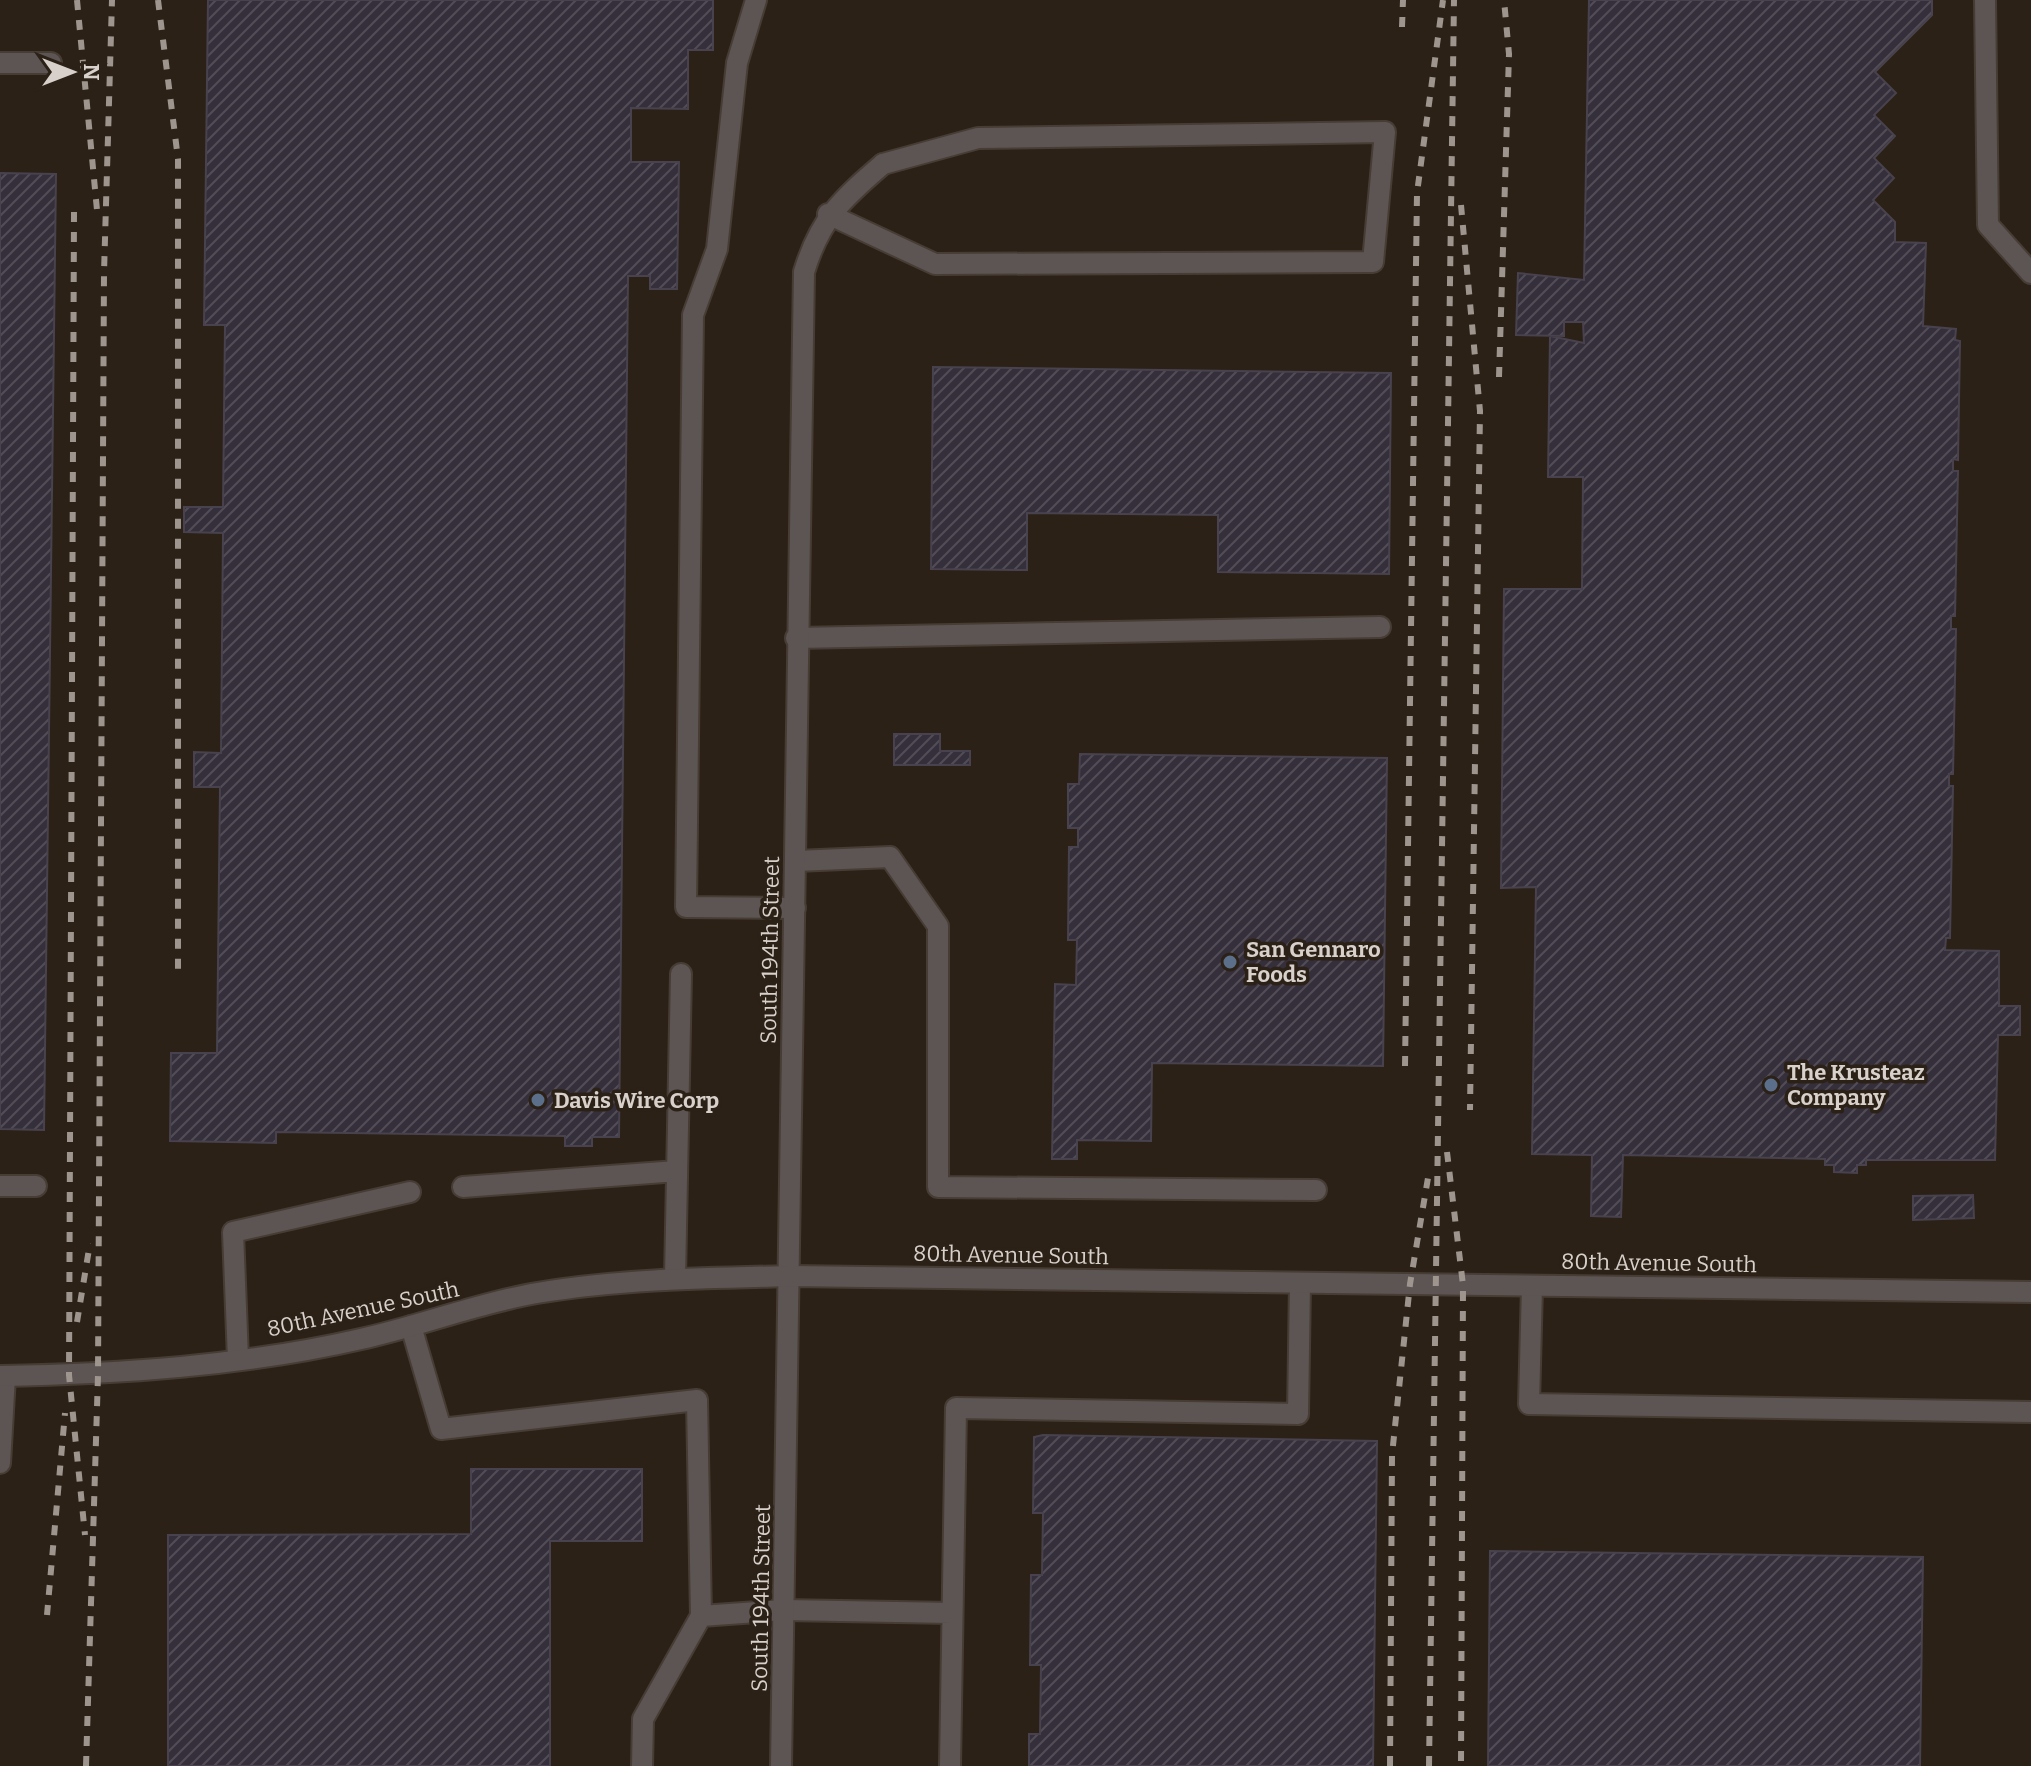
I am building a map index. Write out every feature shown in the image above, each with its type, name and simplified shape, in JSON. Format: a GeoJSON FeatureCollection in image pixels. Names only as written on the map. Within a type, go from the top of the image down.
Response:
{"type":"FeatureCollection","features":[{"type":"Feature","properties":{"kind":"street"},"geometry":{"type":"LineString","coordinates":[[756,0],[737,63],[717,249],[693,315],[686,907],[795,908]]}},
{"type":"Feature","properties":{"kind":"street"},"geometry":{"type":"LineString","coordinates":[[1985,0],[1988,225],[2031,273]]}},
{"type":"Feature","properties":{"kind":"street"},"geometry":{"type":"LineString","coordinates":[[0,63],[51,63]]}},
{"type":"Feature","properties":{"kind":"street","name":"South 194th Street"},"geometry":{"type":"LineString","coordinates":[[781,1766],[791,1276],[796,638],[804,272],[813,241],[828,214],[883,164],[978,138],[1385,132],[1373,262],[935,264],[828,214]]}},
{"type":"Feature","properties":{"kind":"street"},"geometry":{"type":"LineString","coordinates":[[796,638],[1380,627]]}},
{"type":"Feature","properties":{"kind":"street"},"geometry":{"type":"LineString","coordinates":[[796,861],[890,857],[938,926],[938,1187],[1316,1190]]}},
{"type":"Feature","properties":{"kind":"street"},"geometry":{"type":"LineString","coordinates":[[675,1279],[681,974]]}},
{"type":"Feature","properties":{"kind":"street"},"geometry":{"type":"LineString","coordinates":[[463,1187],[677,1171]]}},
{"type":"Feature","properties":{"kind":"street"},"geometry":{"type":"LineString","coordinates":[[0,1186],[36,1186]]}},
{"type":"Feature","properties":{"kind":"street"},"geometry":{"type":"LineString","coordinates":[[238,1359],[233,1232],[410,1192]]}},
{"type":"Feature","properties":{"kind":"street","name":"80th Avenue South"},"geometry":{"type":"LineString","coordinates":[[2,1376],[98,1375],[238,1359],[333,1344],[535,1293],[675,1279],[791,1276],[2031,1292]]}},
{"type":"Feature","properties":{"kind":"street"},"geometry":{"type":"LineString","coordinates":[[950,1766],[956,1408],[1298,1414],[1300,1283]]}},
{"type":"Feature","properties":{"kind":"street"},"geometry":{"type":"LineString","coordinates":[[1532,1286],[1529,1404],[2031,1412]]}},
{"type":"Feature","properties":{"kind":"street"},"geometry":{"type":"LineString","coordinates":[[411,1326],[441,1429],[697,1400],[701,1616],[643,1719],[642,1766]]}},
{"type":"Feature","properties":{"kind":"street"},"geometry":{"type":"LineString","coordinates":[[0,1463],[2,1376]]}},
{"type":"Feature","properties":{"kind":"street"},"geometry":{"type":"LineString","coordinates":[[701,1616],[784,1610],[952,1613]]}},
{"type":"Feature","properties":{"kind":"building"},"geometry":{"type":"Polygon","coordinates":[[[208,0],[713,0],[713,50],[688,50],[688,109],[631,108],[631,162],[679,162],[677,289],[650,289],[650,276],[628,276],[619,1137],[592,1137],[592,1146],[565,1146],[565,1136],[276,1132],[276,1143],[170,1141],[171,1053],[217,1053],[220,787],[194,787],[194,752],[221,753],[223,533],[184,532],[184,507],[223,507],[225,325],[204,325],[208,0]]]}},
{"type":"Feature","properties":{"kind":"building"},"geometry":{"type":"Polygon","coordinates":[[[1589,0],[1932,0],[1932,15],[1875,72],[1896,93],[1874,115],[1895,136],[1874,158],[1894,178],[1873,200],[1895,222],[1895,242],[1926,243],[1923,326],[1956,329],[1955,340],[1960,341],[1958,460],[1953,459],[1953,471],[1958,471],[1955,616],[1951,616],[1951,629],[1956,629],[1953,774],[1949,774],[1949,786],[1953,786],[1950,938],[1946,938],[1945,950],[1999,951],[1999,1006],[2020,1006],[2020,1035],[1998,1035],[1995,1160],[1866,1160],[1866,1165],[1857,1165],[1857,1173],[1834,1172],[1834,1165],[1825,1165],[1825,1159],[1623,1155],[1621,1217],[1591,1216],[1592,1155],[1532,1154],[1536,887],[1501,888],[1504,589],[1582,589],[1583,477],[1548,477],[1550,336],[1584,343],[1583,322],[1564,322],[1564,336],[1516,335],[1518,273],[1584,280],[1589,0]]]}},
{"type":"Feature","properties":{"kind":"building"},"geometry":{"type":"Polygon","coordinates":[[[0,173],[56,174],[44,1130],[0,1129],[0,173]]]}},
{"type":"Feature","properties":{"kind":"building"},"geometry":{"type":"Polygon","coordinates":[[[933,367],[1391,373],[1389,574],[1218,572],[1218,515],[1027,513],[1027,570],[931,569],[933,367]]]}},
{"type":"Feature","properties":{"kind":"building"},"geometry":{"type":"Polygon","coordinates":[[[894,734],[940,734],[940,751],[970,751],[970,765],[894,765],[894,734]]]}},
{"type":"Feature","properties":{"kind":"building","name":"San Gennaro Foods"},"geometry":{"type":"Polygon","coordinates":[[[1080,754],[1387,758],[1383,1066],[1152,1063],[1151,1141],[1077,1140],[1077,1159],[1052,1159],[1055,984],[1076,985],[1077,940],[1068,940],[1069,847],[1078,847],[1078,828],[1068,828],[1068,784],[1079,784],[1080,754]]]}},
{"type":"Feature","properties":{"kind":"building"},"geometry":{"type":"Polygon","coordinates":[[[1973,1195],[1974,1218],[1913,1220],[1913,1196],[1973,1195]]]}},
{"type":"Feature","properties":{"kind":"building"},"geometry":{"type":"Polygon","coordinates":[[[1034,1437],[1377,1441],[1373,1766],[1029,1766],[1029,1734],[1040,1734],[1041,1665],[1030,1665],[1031,1575],[1042,1575],[1043,1513],[1033,1513],[1034,1437]]]}},
{"type":"Feature","properties":{"kind":"building"},"geometry":{"type":"Polygon","coordinates":[[[471,1469],[642,1469],[642,1541],[550,1541],[550,1766],[168,1766],[168,1535],[471,1534],[471,1469]]]}},
{"type":"Feature","properties":{"kind":"building"},"geometry":{"type":"Polygon","coordinates":[[[1490,1551],[1923,1557],[1920,1766],[1488,1766],[1490,1551]]]}},
{"type":"Feature","properties":{"kind":"railway"},"geometry":{"type":"LineString","coordinates":[[77,0],[97,210]]}},
{"type":"Feature","properties":{"kind":"railway"},"geometry":{"type":"LineString","coordinates":[[86,1766],[98,1375],[104,273],[112,0]]}},
{"type":"Feature","properties":{"kind":"railway"},"geometry":{"type":"LineString","coordinates":[[158,0],[178,159],[178,972]]}},
{"type":"Feature","properties":{"kind":"railway"},"geometry":{"type":"LineString","coordinates":[[1402,27],[1403,0]]}},
{"type":"Feature","properties":{"kind":"railway"},"geometry":{"type":"LineString","coordinates":[[1405,1066],[1417,193],[1443,0]]}},
{"type":"Feature","properties":{"kind":"railway"},"geometry":{"type":"LineString","coordinates":[[1429,1766],[1454,0]]}},
{"type":"Feature","properties":{"kind":"railway"},"geometry":{"type":"LineString","coordinates":[[1499,377],[1509,54],[1504,0]]}},
{"type":"Feature","properties":{"kind":"railway"},"geometry":{"type":"LineString","coordinates":[[1461,205],[1480,411],[1470,1110]]}},
{"type":"Feature","properties":{"kind":"railway"},"geometry":{"type":"LineString","coordinates":[[74,212],[69,1375],[85,1535]]}},
{"type":"Feature","properties":{"kind":"railway"},"geometry":{"type":"LineString","coordinates":[[1447,1152],[1463,1285],[1461,1766]]}},
{"type":"Feature","properties":{"kind":"railway"},"geometry":{"type":"LineString","coordinates":[[1390,1766],[1392,1455],[1410,1284],[1429,1172]]}},
{"type":"Feature","properties":{"kind":"railway"},"geometry":{"type":"LineString","coordinates":[[77,1322],[90,1243]]}},
{"type":"Feature","properties":{"kind":"railway"},"geometry":{"type":"LineString","coordinates":[[47,1615],[65,1413]]}},
{"type":"Feature","properties":{"kind":"place","name":"San Gennaro Foods"},"geometry":{"type":"Point","coordinates":[1230,962]}},
{"type":"Feature","properties":{"kind":"place","name":"The Krusteaz Company"},"geometry":{"type":"Point","coordinates":[1771,1085]}},
{"type":"Feature","properties":{"kind":"place","name":"Davis Wire Corp"},"geometry":{"type":"Point","coordinates":[538,1100]}}]}
